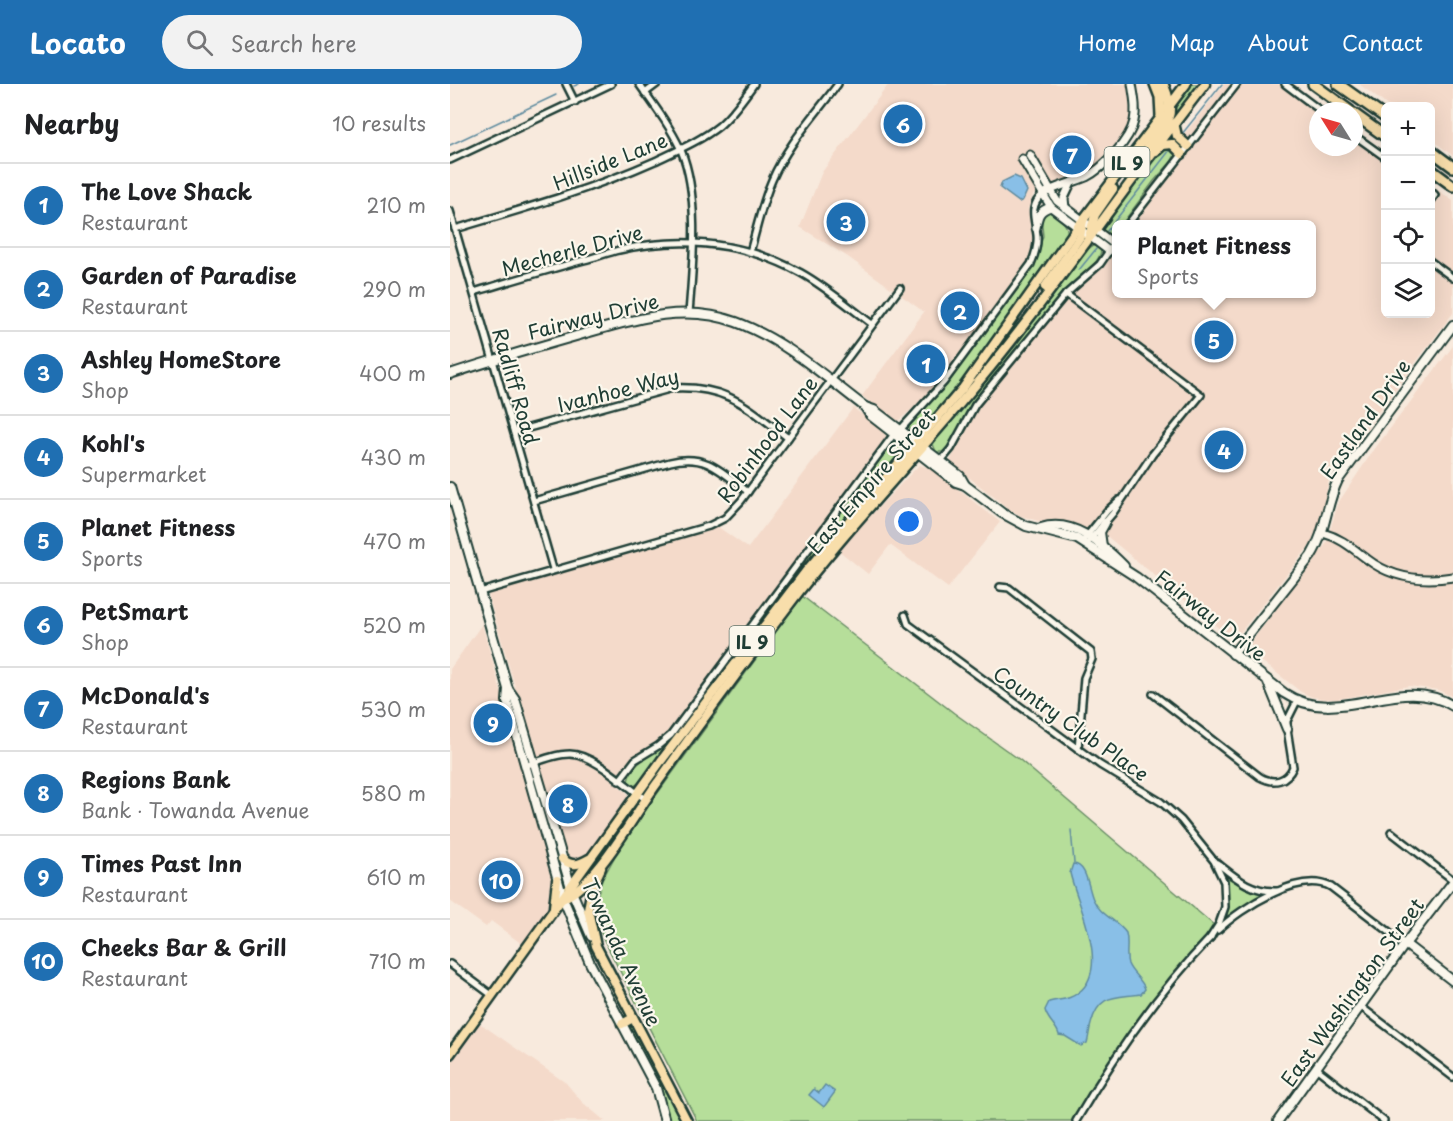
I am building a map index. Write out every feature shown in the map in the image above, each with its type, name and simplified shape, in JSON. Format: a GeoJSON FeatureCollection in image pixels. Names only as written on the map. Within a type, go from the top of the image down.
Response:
{"type":"FeatureCollection","features":[{"type":"Feature","properties":{"kind":"highway"},"geometry":{"type":"LineString","coordinates":[[1155,84],[1160,97],[1161,116]]}},
{"type":"Feature","properties":{"kind":"highway"},"geometry":{"type":"LineString","coordinates":[[1134,177],[1146,151],[1169,118],[1170,104],[1163,84]]}},
{"type":"Feature","properties":{"kind":"highway"},"geometry":{"type":"LineString","coordinates":[[1313,84],[1338,102]]}},
{"type":"Feature","properties":{"kind":"highway"},"geometry":{"type":"LineString","coordinates":[[1337,84],[1337,92],[1344,102]]}},
{"type":"Feature","properties":{"kind":"highway"},"geometry":{"type":"LineString","coordinates":[[1337,84],[1381,114]]}},
{"type":"Feature","properties":{"kind":"highway"},"geometry":{"type":"LineString","coordinates":[[1349,84],[1357,97]]}},
{"type":"Feature","properties":{"kind":"highway"},"geometry":{"type":"LineString","coordinates":[[1363,120],[1381,133]]}},
{"type":"Feature","properties":{"kind":"highway"},"geometry":{"type":"LineString","coordinates":[[1435,153],[1453,167]]}},
{"type":"Feature","properties":{"kind":"highway"},"geometry":{"type":"LineString","coordinates":[[1435,172],[1453,186]]}},
{"type":"Feature","properties":{"kind":"main road","name":"East Empire Street"},"geometry":{"type":"LineString","coordinates":[[572,890],[581,888],[611,853],[645,799],[808,580],[1025,323],[1129,159],[1186,84]]}},
{"type":"Feature","properties":{"kind":"main road","name":"East Empire Street"},"geometry":{"type":"LineString","coordinates":[[563,898],[572,890],[592,857],[637,794],[792,589],[918,448],[1086,229],[1134,177],[1205,84]]}},
{"type":"Feature","properties":{"kind":"main road"},"geometry":{"type":"LineString","coordinates":[[1174,123],[1175,134],[1185,150]]}},
{"type":"Feature","properties":{"kind":"main road"},"geometry":{"type":"LineString","coordinates":[[1149,157],[1166,144],[1185,150]]}},
{"type":"Feature","properties":{"kind":"main road","name":"Fairway Drive"},"geometry":{"type":"LineString","coordinates":[[450,374],[649,316],[689,313],[724,318],[759,332],[798,356],[865,407],[870,415],[918,448],[956,482],[965,484]]}},
{"type":"Feature","properties":{"kind":"main road","name":"Eastland Drive"},"geometry":{"type":"LineString","coordinates":[[1233,654],[1311,556],[1323,533],[1329,502],[1338,480],[1453,325]]}},
{"type":"Feature","properties":{"kind":"main road","name":"Fairway Drive"},"geometry":{"type":"LineString","coordinates":[[918,448],[941,461],[960,476],[965,484],[1011,519],[1039,529],[1058,525],[1075,530],[1233,654],[1297,701]]}},
{"type":"Feature","properties":{"kind":"main road","name":"Towanda Avenue"},"geometry":{"type":"LineString","coordinates":[[450,487],[508,689],[515,699],[572,890],[596,946],[687,1121]]}},
{"type":"Feature","properties":{"kind":"main road"},"geometry":{"type":"LineString","coordinates":[[1102,546],[1100,532],[1105,523]]}},
{"type":"Feature","properties":{"kind":"main road","name":"Fairway Drive"},"geometry":{"type":"LineString","coordinates":[[1087,540],[1102,546],[1136,577]]}},
{"type":"Feature","properties":{"kind":"main road"},"geometry":{"type":"LineString","coordinates":[[1266,679],[1287,729]]}},
{"type":"Feature","properties":{"kind":"main road","name":"Towanda Avenue"},"geometry":{"type":"LineString","coordinates":[[508,689],[507,701],[563,898],[586,954],[656,1088],[664,1121]]}},
{"type":"Feature","properties":{"kind":"main road"},"geometry":{"type":"LineString","coordinates":[[1297,701],[1328,707],[1414,694],[1438,698],[1453,706]]}},
{"type":"Feature","properties":{"kind":"main road","name":"IL 9"},"geometry":{"type":"LineString","coordinates":[[596,946],[589,917],[589,899],[599,872],[611,853]]}},
{"type":"Feature","properties":{"kind":"main road"},"geometry":{"type":"LineString","coordinates":[[562,859],[570,865],[578,865],[592,857]]}},
{"type":"Feature","properties":{"kind":"main road"},"geometry":{"type":"LineString","coordinates":[[553,913],[557,880]]}},
{"type":"Feature","properties":{"kind":"main road","name":"East Washington Street"},"geometry":{"type":"LineString","coordinates":[[1278,1121],[1453,881]]}},
{"type":"Feature","properties":{"kind":"main road"},"geometry":{"type":"LineString","coordinates":[[450,1054],[563,898]]}},
{"type":"Feature","properties":{"kind":"main road"},"geometry":{"type":"LineString","coordinates":[[1406,944],[1453,981]]}},
{"type":"Feature","properties":{"kind":"main road"},"geometry":{"type":"LineString","coordinates":[[622,1024],[633,1018]]}},
{"type":"Feature","properties":{"kind":"street"},"geometry":{"type":"LineString","coordinates":[[566,84],[575,102]]}},
{"type":"Feature","properties":{"kind":"street"},"geometry":{"type":"LineString","coordinates":[[450,160],[611,84]]}},
{"type":"Feature","properties":{"kind":"street"},"geometry":{"type":"LineString","coordinates":[[639,84],[680,149],[691,182],[693,198],[689,313]]}},
{"type":"Feature","properties":{"kind":"street"},"geometry":{"type":"LineString","coordinates":[[645,93],[657,84]]}},
{"type":"Feature","properties":{"kind":"street","name":"Hillside Lane"},"geometry":{"type":"LineString","coordinates":[[455,229],[577,193],[625,175],[680,149],[720,125],[754,84]]}},
{"type":"Feature","properties":{"kind":"street"},"geometry":{"type":"LineString","coordinates":[[750,252],[773,178],[793,144],[837,84]]}},
{"type":"Feature","properties":{"kind":"street"},"geometry":{"type":"LineString","coordinates":[[1036,228],[1033,210],[1037,200],[1043,194],[1084,178],[1099,168],[1115,152],[1131,129],[1135,112],[1132,84]]}},
{"type":"Feature","properties":{"kind":"street"},"geometry":{"type":"LineString","coordinates":[[1132,220],[1237,84]]}},
{"type":"Feature","properties":{"kind":"street"},"geometry":{"type":"LineString","coordinates":[[1285,84],[1310,102]]}},
{"type":"Feature","properties":{"kind":"street"},"geometry":{"type":"LineString","coordinates":[[1363,141],[1383,156]]}},
{"type":"Feature","properties":{"kind":"street"},"geometry":{"type":"LineString","coordinates":[[1030,155],[1058,201],[1086,229],[1105,238],[1112,245]]}},
{"type":"Feature","properties":{"kind":"street"},"geometry":{"type":"LineString","coordinates":[[1023,159],[1051,207],[1112,245]]}},
{"type":"Feature","properties":{"kind":"street"},"geometry":{"type":"LineString","coordinates":[[1065,208],[1064,198],[1072,182]]}},
{"type":"Feature","properties":{"kind":"street"},"geometry":{"type":"LineString","coordinates":[[619,781],[635,760],[658,746],[677,727],[897,432],[944,382],[1027,270],[1036,249],[1038,215],[1041,210],[1051,207]]}},
{"type":"Feature","properties":{"kind":"street","name":"Radliff Road"},"geometry":{"type":"LineString","coordinates":[[450,211],[554,569]]}},
{"type":"Feature","properties":{"kind":"street"},"geometry":{"type":"LineString","coordinates":[[1105,238],[1112,235]]}},
{"type":"Feature","properties":{"kind":"street","name":"Mecherle Drive"},"geometry":{"type":"LineString","coordinates":[[474,292],[617,250],[660,243],[692,242],[720,245],[750,252],[802,273],[872,324]]}},
{"type":"Feature","properties":{"kind":"street"},"geometry":{"type":"LineString","coordinates":[[941,461],[951,449],[975,405],[1066,294],[1096,267],[1112,247]]}},
{"type":"Feature","properties":{"kind":"street"},"geometry":{"type":"LineString","coordinates":[[1435,264],[1453,278]]}},
{"type":"Feature","properties":{"kind":"street","name":"Robinhood Lane"},"geometry":{"type":"LineString","coordinates":[[480,592],[715,524],[730,514],[900,288]]}},
{"type":"Feature","properties":{"kind":"street"},"geometry":{"type":"LineString","coordinates":[[1066,294],[1201,395],[1152,455],[1105,523],[1087,540]]}},
{"type":"Feature","properties":{"kind":"street","name":"Ivanhoe Way"},"geometry":{"type":"LineString","coordinates":[[514,432],[673,388],[693,387],[728,396],[788,438]]}},
{"type":"Feature","properties":{"kind":"street"},"geometry":{"type":"LineString","coordinates":[[534,501],[690,458],[705,462],[719,470],[748,492]]}},
{"type":"Feature","properties":{"kind":"street"},"geometry":{"type":"LineString","coordinates":[[1087,540],[1107,511],[1122,497]]}},
{"type":"Feature","properties":{"kind":"street"},"geometry":{"type":"LineString","coordinates":[[1323,533],[1342,540],[1376,565],[1398,576],[1421,580],[1453,577]]}},
{"type":"Feature","properties":{"kind":"street"},"geometry":{"type":"LineString","coordinates":[[1000,587],[1010,588],[1091,652],[1092,659],[1084,678],[1078,748]]}},
{"type":"Feature","properties":{"kind":"street","name":"Country Club Place"},"geometry":{"type":"LineString","coordinates":[[905,615],[908,624],[1078,748],[1170,810],[1214,861],[1238,880],[1250,887],[1262,890],[1282,890]]}},
{"type":"Feature","properties":{"kind":"street"},"geometry":{"type":"LineString","coordinates":[[1153,694],[1269,781],[1283,780],[1293,766],[1287,721],[1297,701]]}},
{"type":"Feature","properties":{"kind":"street"},"geometry":{"type":"LineString","coordinates":[[525,766],[567,754],[579,755],[587,758],[645,799]]}},
{"type":"Feature","properties":{"kind":"street"},"geometry":{"type":"LineString","coordinates":[[1391,832],[1453,881]]}},
{"type":"Feature","properties":{"kind":"street","name":"Country Club Place"},"geometry":{"type":"LineString","coordinates":[[1210,938],[1222,916],[1226,898],[1224,882],[1214,861]]}},
{"type":"Feature","properties":{"kind":"street","name":"Country Club Place"},"geometry":{"type":"LineString","coordinates":[[1076,1121],[1140,1023],[1210,938],[1243,910],[1282,890],[1306,882],[1320,882],[1331,887],[1406,944]]}},
{"type":"Feature","properties":{"kind":"street"},"geometry":{"type":"LineString","coordinates":[[450,964],[493,996]]}},
{"type":"Feature","properties":{"kind":"street"},"geometry":{"type":"LineString","coordinates":[[1360,1006],[1453,1077]]}},
{"type":"Feature","properties":{"kind":"street"},"geometry":{"type":"LineString","coordinates":[[1316,1068],[1384,1121]]}},
{"type":"Feature","properties":{"kind":"shaded area"},"geometry":{"type":"Polygon","coordinates":[[[889,84],[1129,84],[1133,104],[1133,114],[1128,128],[1106,157],[1086,170],[1069,176],[1033,195],[1028,209],[1034,244],[1029,261],[941,381],[930,394],[898,421],[862,396],[924,312],[848,257],[800,227],[822,172],[889,84]]]}},
{"type":"Feature","properties":{"kind":"shaded area"},"geometry":{"type":"Polygon","coordinates":[[[1224,84],[1291,84],[1316,102],[1309,102],[1309,156],[1363,156],[1363,136],[1381,149],[1381,318],[1435,318],[1435,188],[1453,201],[1453,313],[1330,476],[1318,526],[1311,544],[1235,639],[1232,639],[1092,524],[1082,529],[1066,523],[1042,522],[1021,516],[952,464],[950,461],[968,424],[983,401],[1065,302],[1057,295],[1112,226],[1112,298],[1316,298],[1316,220],[1116,220],[1224,84]]]}},
{"type":"Feature","properties":{"kind":"shaded area"},"geometry":{"type":"Polygon","coordinates":[[[1359,84],[1453,84],[1453,156],[1435,142],[1435,102],[1383,102],[1359,84]]]}},
{"type":"Feature","properties":{"kind":"shaded area"},"geometry":{"type":"Polygon","coordinates":[[[1453,346],[1453,697],[1438,690],[1409,686],[1338,699],[1312,697],[1301,692],[1246,649],[1326,544],[1338,503],[1373,451],[1453,346]]]}},
{"type":"Feature","properties":{"kind":"shaded area"},"geometry":{"type":"Polygon","coordinates":[[[853,408],[885,431],[886,439],[868,468],[678,721],[661,740],[630,760],[613,781],[628,794],[627,802],[584,857],[581,860],[570,861],[562,848],[486,587],[711,522],[748,548],[853,408]]]}},
{"type":"Feature","properties":{"kind":"shaded area"},"geometry":{"type":"Polygon","coordinates":[[[919,465],[930,468],[1000,522],[948,588],[890,545],[868,574],[838,550],[919,465]]]}},
{"type":"Feature","properties":{"kind":"shaded area"},"geometry":{"type":"Polygon","coordinates":[[[482,624],[555,884],[551,908],[526,947],[491,921],[486,927],[450,901],[450,669],[482,624]]]}},
{"type":"Feature","properties":{"kind":"shaded area"},"geometry":{"type":"Polygon","coordinates":[[[478,1022],[566,1083],[582,1102],[605,1121],[450,1121],[450,1060],[478,1022]]]}},
{"type":"Feature","properties":{"kind":"green space"},"geometry":{"type":"Polygon","coordinates":[[[1190,84],[1201,84],[1176,116],[1174,114],[1176,102],[1190,84]]]}},
{"type":"Feature","properties":{"kind":"green space"},"geometry":{"type":"Polygon","coordinates":[[[1169,146],[1176,153],[1171,162],[1125,220],[1112,220],[1112,234],[1104,233],[1103,225],[1115,207],[1169,146]]]}},
{"type":"Feature","properties":{"kind":"green space"},"geometry":{"type":"Polygon","coordinates":[[[1049,211],[1065,224],[1067,236],[958,388],[923,430],[918,434],[911,433],[909,426],[911,421],[940,392],[1033,267],[1043,236],[1041,217],[1043,212],[1049,211]]]}},
{"type":"Feature","properties":{"kind":"green space"},"geometry":{"type":"Polygon","coordinates":[[[1092,246],[1097,246],[1101,250],[1096,262],[1059,297],[974,402],[946,448],[942,452],[936,452],[933,444],[937,438],[1016,345],[1092,246]]]}},
{"type":"Feature","properties":{"kind":"green space"},"geometry":{"type":"Polygon","coordinates":[[[894,443],[899,443],[903,447],[901,455],[807,565],[643,780],[634,786],[628,781],[630,774],[640,762],[672,738],[894,443]]]}},
{"type":"Feature","properties":{"kind":"green space"},"geometry":{"type":"Polygon","coordinates":[[[802,596],[954,713],[1020,760],[1215,926],[1128,1036],[1072,1121],[697,1121],[603,938],[598,924],[596,905],[598,893],[615,856],[649,805],[802,596]]]}},
{"type":"Feature","properties":{"kind":"green space"},"geometry":{"type":"Polygon","coordinates":[[[1228,878],[1262,895],[1229,917],[1226,914],[1228,878]]]}},
{"type":"Feature","properties":{"kind":"green space"},"geometry":{"type":"Polygon","coordinates":[[[629,1025],[633,1028],[681,1121],[667,1121],[629,1025]]]}},
{"type":"Feature","properties":{"kind":"water"},"geometry":{"type":"Polygon","coordinates":[[[1014,176],[1021,179],[1027,191],[1023,200],[1019,202],[1000,188],[1002,182],[1014,176]]]}},
{"type":"Feature","properties":{"kind":"water"},"geometry":{"type":"Polygon","coordinates":[[[1073,864],[1078,865],[1084,872],[1096,905],[1126,933],[1128,964],[1145,989],[1141,994],[1116,997],[1103,1002],[1094,1014],[1087,1043],[1081,1046],[1059,1035],[1045,1010],[1049,1002],[1076,995],[1088,981],[1092,967],[1089,935],[1070,873],[1073,864]]]}},
{"type":"Feature","properties":{"kind":"water"},"geometry":{"type":"Polygon","coordinates":[[[825,1085],[835,1092],[824,1107],[809,1095],[814,1089],[819,1093],[825,1085]]]}},
{"type":"Feature","properties":{"kind":"waterway"},"geometry":{"type":"LineString","coordinates":[[574,86],[579,84]]}},
{"type":"Feature","properties":{"kind":"waterway"},"geometry":{"type":"LineString","coordinates":[[1182,134],[1222,84]]}},
{"type":"Feature","properties":{"kind":"waterway"},"geometry":{"type":"LineString","coordinates":[[450,145],[556,95]]}},
{"type":"Feature","properties":{"kind":"waterway"},"geometry":{"type":"LineString","coordinates":[[1116,220],[1170,150]]}},
{"type":"Feature","properties":{"kind":"waterway"},"geometry":{"type":"LineString","coordinates":[[1107,231],[1112,225]]}},
{"type":"Feature","properties":{"kind":"waterway"},"geometry":{"type":"LineString","coordinates":[[1079,270],[1096,249]]}},
{"type":"Feature","properties":{"kind":"waterway"},"geometry":{"type":"LineString","coordinates":[[1071,830],[1074,863]]}},
{"type":"Feature","properties":{"kind":"place","name":"PetSmart"},"geometry":{"type":"Point","coordinates":[903,124]}},
{"type":"Feature","properties":{"kind":"place","name":"McDonald's"},"geometry":{"type":"Point","coordinates":[1072,155]}},
{"type":"Feature","properties":{"kind":"place","name":"Ashley HomeStore"},"geometry":{"type":"Point","coordinates":[846,222]}},
{"type":"Feature","properties":{"kind":"place","name":"Garden of Paradise"},"geometry":{"type":"Point","coordinates":[960,311]}},
{"type":"Feature","properties":{"kind":"place","name":"Planet Fitness"},"geometry":{"type":"Point","coordinates":[1214,340]}},
{"type":"Feature","properties":{"kind":"place","name":"The Love Shack"},"geometry":{"type":"Point","coordinates":[926,364]}},
{"type":"Feature","properties":{"kind":"place","name":"Kohl's"},"geometry":{"type":"Point","coordinates":[1224,450]}},
{"type":"Feature","properties":{"kind":"place","name":"Times Past Inn"},"geometry":{"type":"Point","coordinates":[493,723]}},
{"type":"Feature","properties":{"kind":"place","name":"Regions Bank"},"geometry":{"type":"Point","coordinates":[568,804]}},
{"type":"Feature","properties":{"kind":"place","name":"Cheeks Bar & Grill"},"geometry":{"type":"Point","coordinates":[501,880]}}]}
